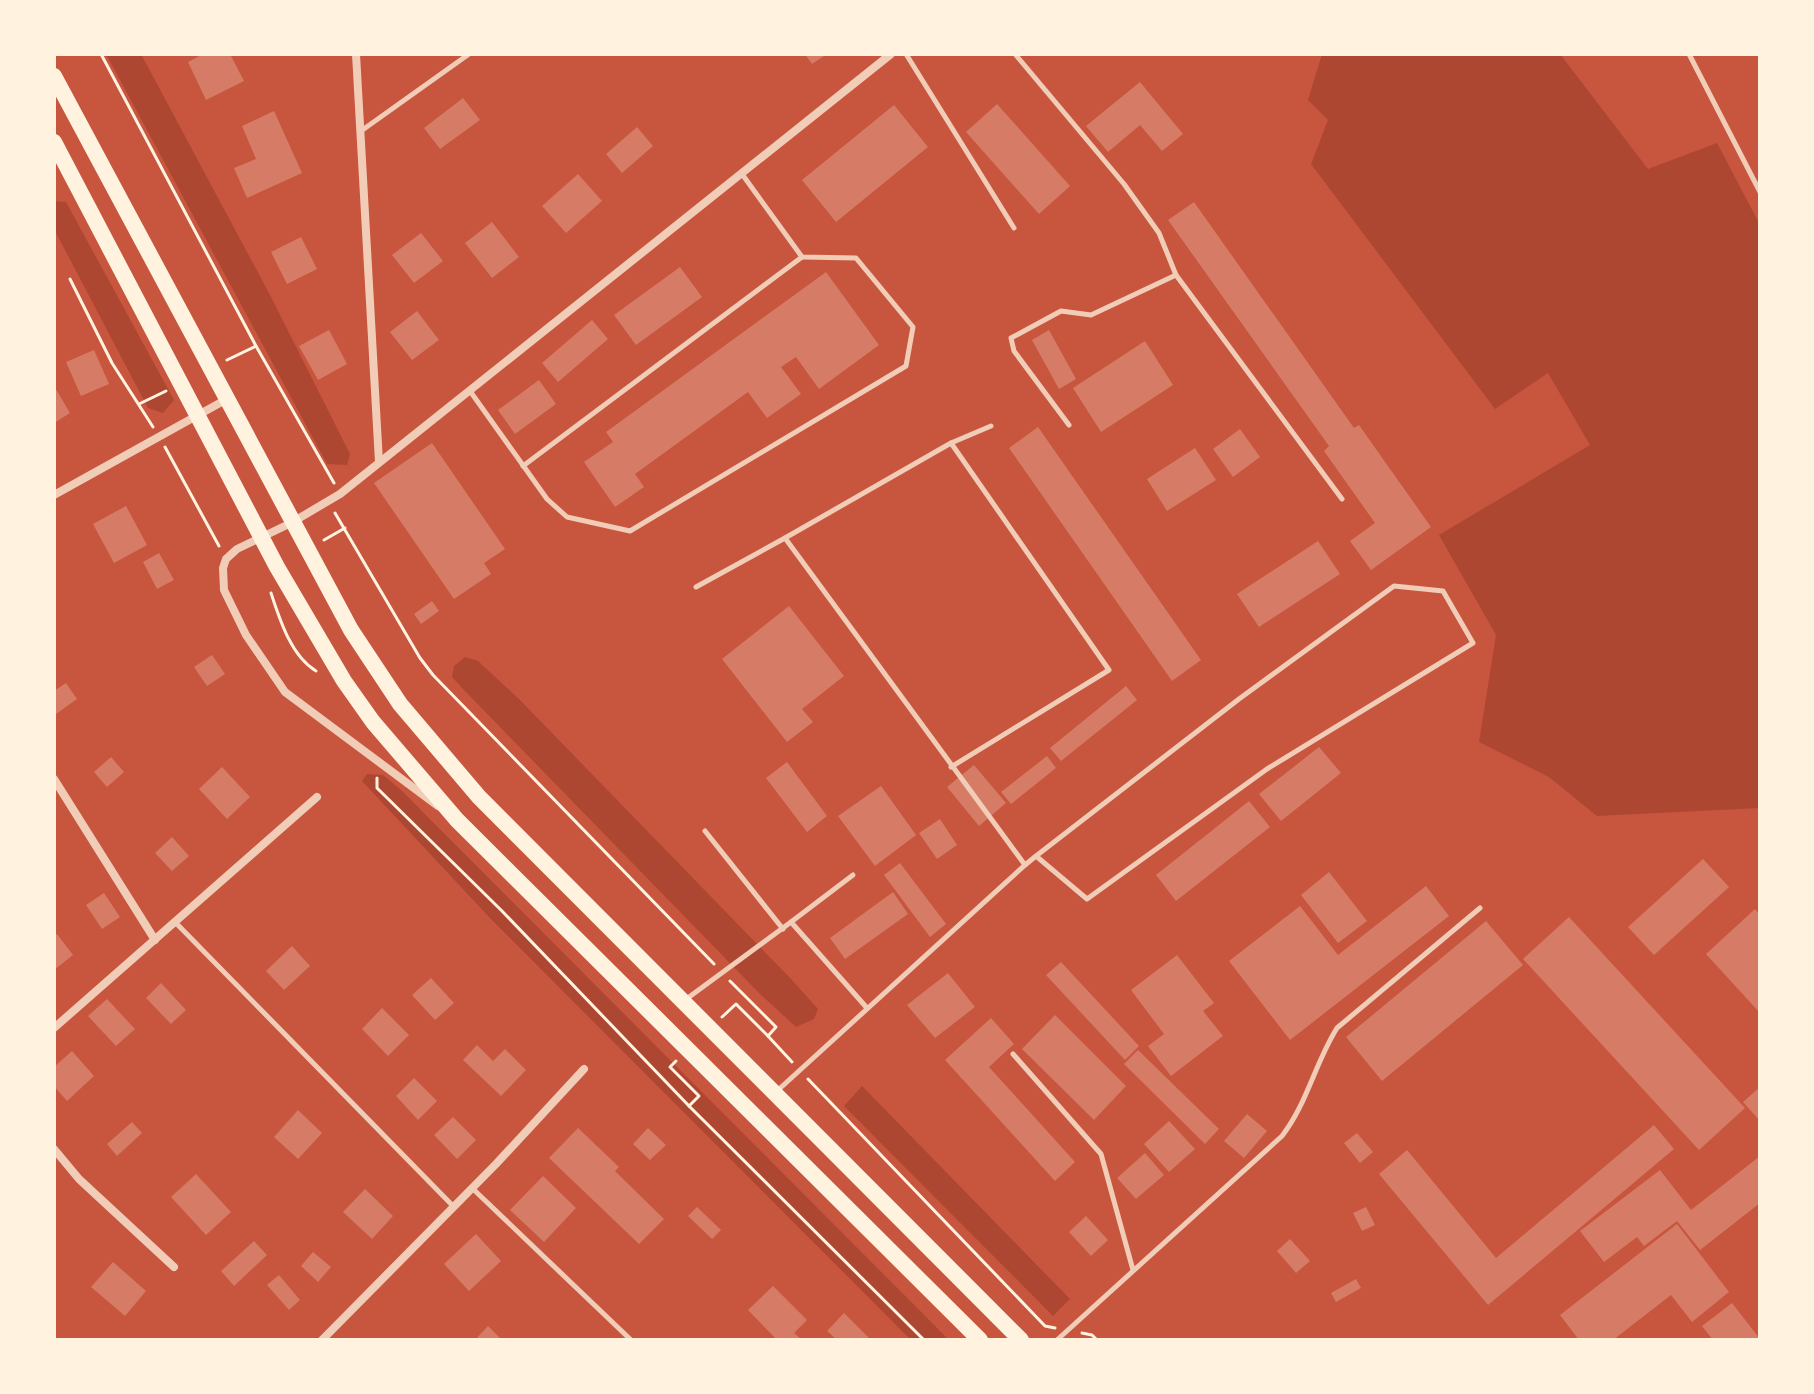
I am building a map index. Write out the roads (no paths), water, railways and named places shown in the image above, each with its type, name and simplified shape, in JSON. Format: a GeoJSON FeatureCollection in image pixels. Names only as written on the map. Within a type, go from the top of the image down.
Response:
{"type":"FeatureCollection","features":[{"type":"Feature","properties":{"kind":"main road"},"geometry":{"type":"LineString","coordinates":[[54,76],[306,551],[376,670],[447,763],[1021,1340]]}},
{"type":"Feature","properties":{"kind":"main road"},"geometry":{"type":"LineString","coordinates":[[54,142],[277,567],[344,681],[373,722],[457,820],[980,1340]]}},
{"type":"Feature","properties":{"kind":"street"},"geometry":{"type":"LineString","coordinates":[[356,54],[379,462]]}},
{"type":"Feature","properties":{"kind":"street"},"geometry":{"type":"LineString","coordinates":[[457,820],[301,706],[274,678],[246,635],[224,590],[221,578],[226,559],[237,549],[291,523],[340,494],[891,54]]}},
{"type":"Feature","properties":{"kind":"street"},"geometry":{"type":"LineString","coordinates":[[54,495],[227,399]]}},
{"type":"Feature","properties":{"kind":"street"},"geometry":{"type":"LineString","coordinates":[[54,779],[155,940]]}},
{"type":"Feature","properties":{"kind":"street"},"geometry":{"type":"LineString","coordinates":[[54,1028],[317,797]]}},
{"type":"Feature","properties":{"kind":"street"},"geometry":{"type":"LineString","coordinates":[[322,1340],[584,1069]]}},
{"type":"Feature","properties":{"kind":"street"},"geometry":{"type":"LineString","coordinates":[[54,1149],[79,1179],[174,1267]]}},
{"type":"Feature","properties":{"kind":"lane"},"geometry":{"type":"LineString","coordinates":[[360,131],[469,54]]}},
{"type":"Feature","properties":{"kind":"lane"},"geometry":{"type":"LineString","coordinates":[[906,54],[1014,228]]}},
{"type":"Feature","properties":{"kind":"lane"},"geometry":{"type":"LineString","coordinates":[[1015,54],[1124,184],[1159,233],[1176,275],[1342,499]]}},
{"type":"Feature","properties":{"kind":"lane"},"geometry":{"type":"LineString","coordinates":[[1689,54],[1760,192]]}},
{"type":"Feature","properties":{"kind":"lane"},"geometry":{"type":"LineString","coordinates":[[742,174],[802,257]]}},
{"type":"Feature","properties":{"kind":"lane"},"geometry":{"type":"LineString","coordinates":[[469,389],[523,466],[547,499],[567,517],[630,531],[906,366],[913,327],[856,258],[802,257],[523,466]]}},
{"type":"Feature","properties":{"kind":"lane"},"geometry":{"type":"LineString","coordinates":[[1069,425],[1014,351],[1011,338],[1061,311],[1091,315],[1176,275]]}},
{"type":"Feature","properties":{"kind":"lane"},"geometry":{"type":"LineString","coordinates":[[696,587],[951,443],[991,426]]}},
{"type":"Feature","properties":{"kind":"lane"},"geometry":{"type":"LineString","coordinates":[[951,443],[1109,670],[951,767]]}},
{"type":"Feature","properties":{"kind":"lane"},"geometry":{"type":"LineString","coordinates":[[785,538],[1025,865]]}},
{"type":"Feature","properties":{"kind":"lane"},"geometry":{"type":"LineString","coordinates":[[774,1095],[1025,865],[1036,856],[1239,699],[1394,586],[1443,591],[1473,643],[1267,769],[1087,899],[1036,856]]}},
{"type":"Feature","properties":{"kind":"lane"},"geometry":{"type":"LineString","coordinates":[[705,831],[783,929]]}},
{"type":"Feature","properties":{"kind":"lane"},"geometry":{"type":"LineString","coordinates":[[682,1002],[853,875]]}},
{"type":"Feature","properties":{"kind":"lane"},"geometry":{"type":"LineString","coordinates":[[1057,1340],[1282,1136],[1297,1118],[1326,1045],[1337,1028],[1480,908]]}},
{"type":"Feature","properties":{"kind":"lane"},"geometry":{"type":"LineString","coordinates":[[175,922],[453,1206]]}},
{"type":"Feature","properties":{"kind":"lane"},"geometry":{"type":"LineString","coordinates":[[791,922],[867,1008]]}},
{"type":"Feature","properties":{"kind":"lane"},"geometry":{"type":"LineString","coordinates":[[1013,1054],[1101,1154],[1133,1270]]}},
{"type":"Feature","properties":{"kind":"lane"},"geometry":{"type":"LineString","coordinates":[[471,1188],[631,1340]]}}]}
